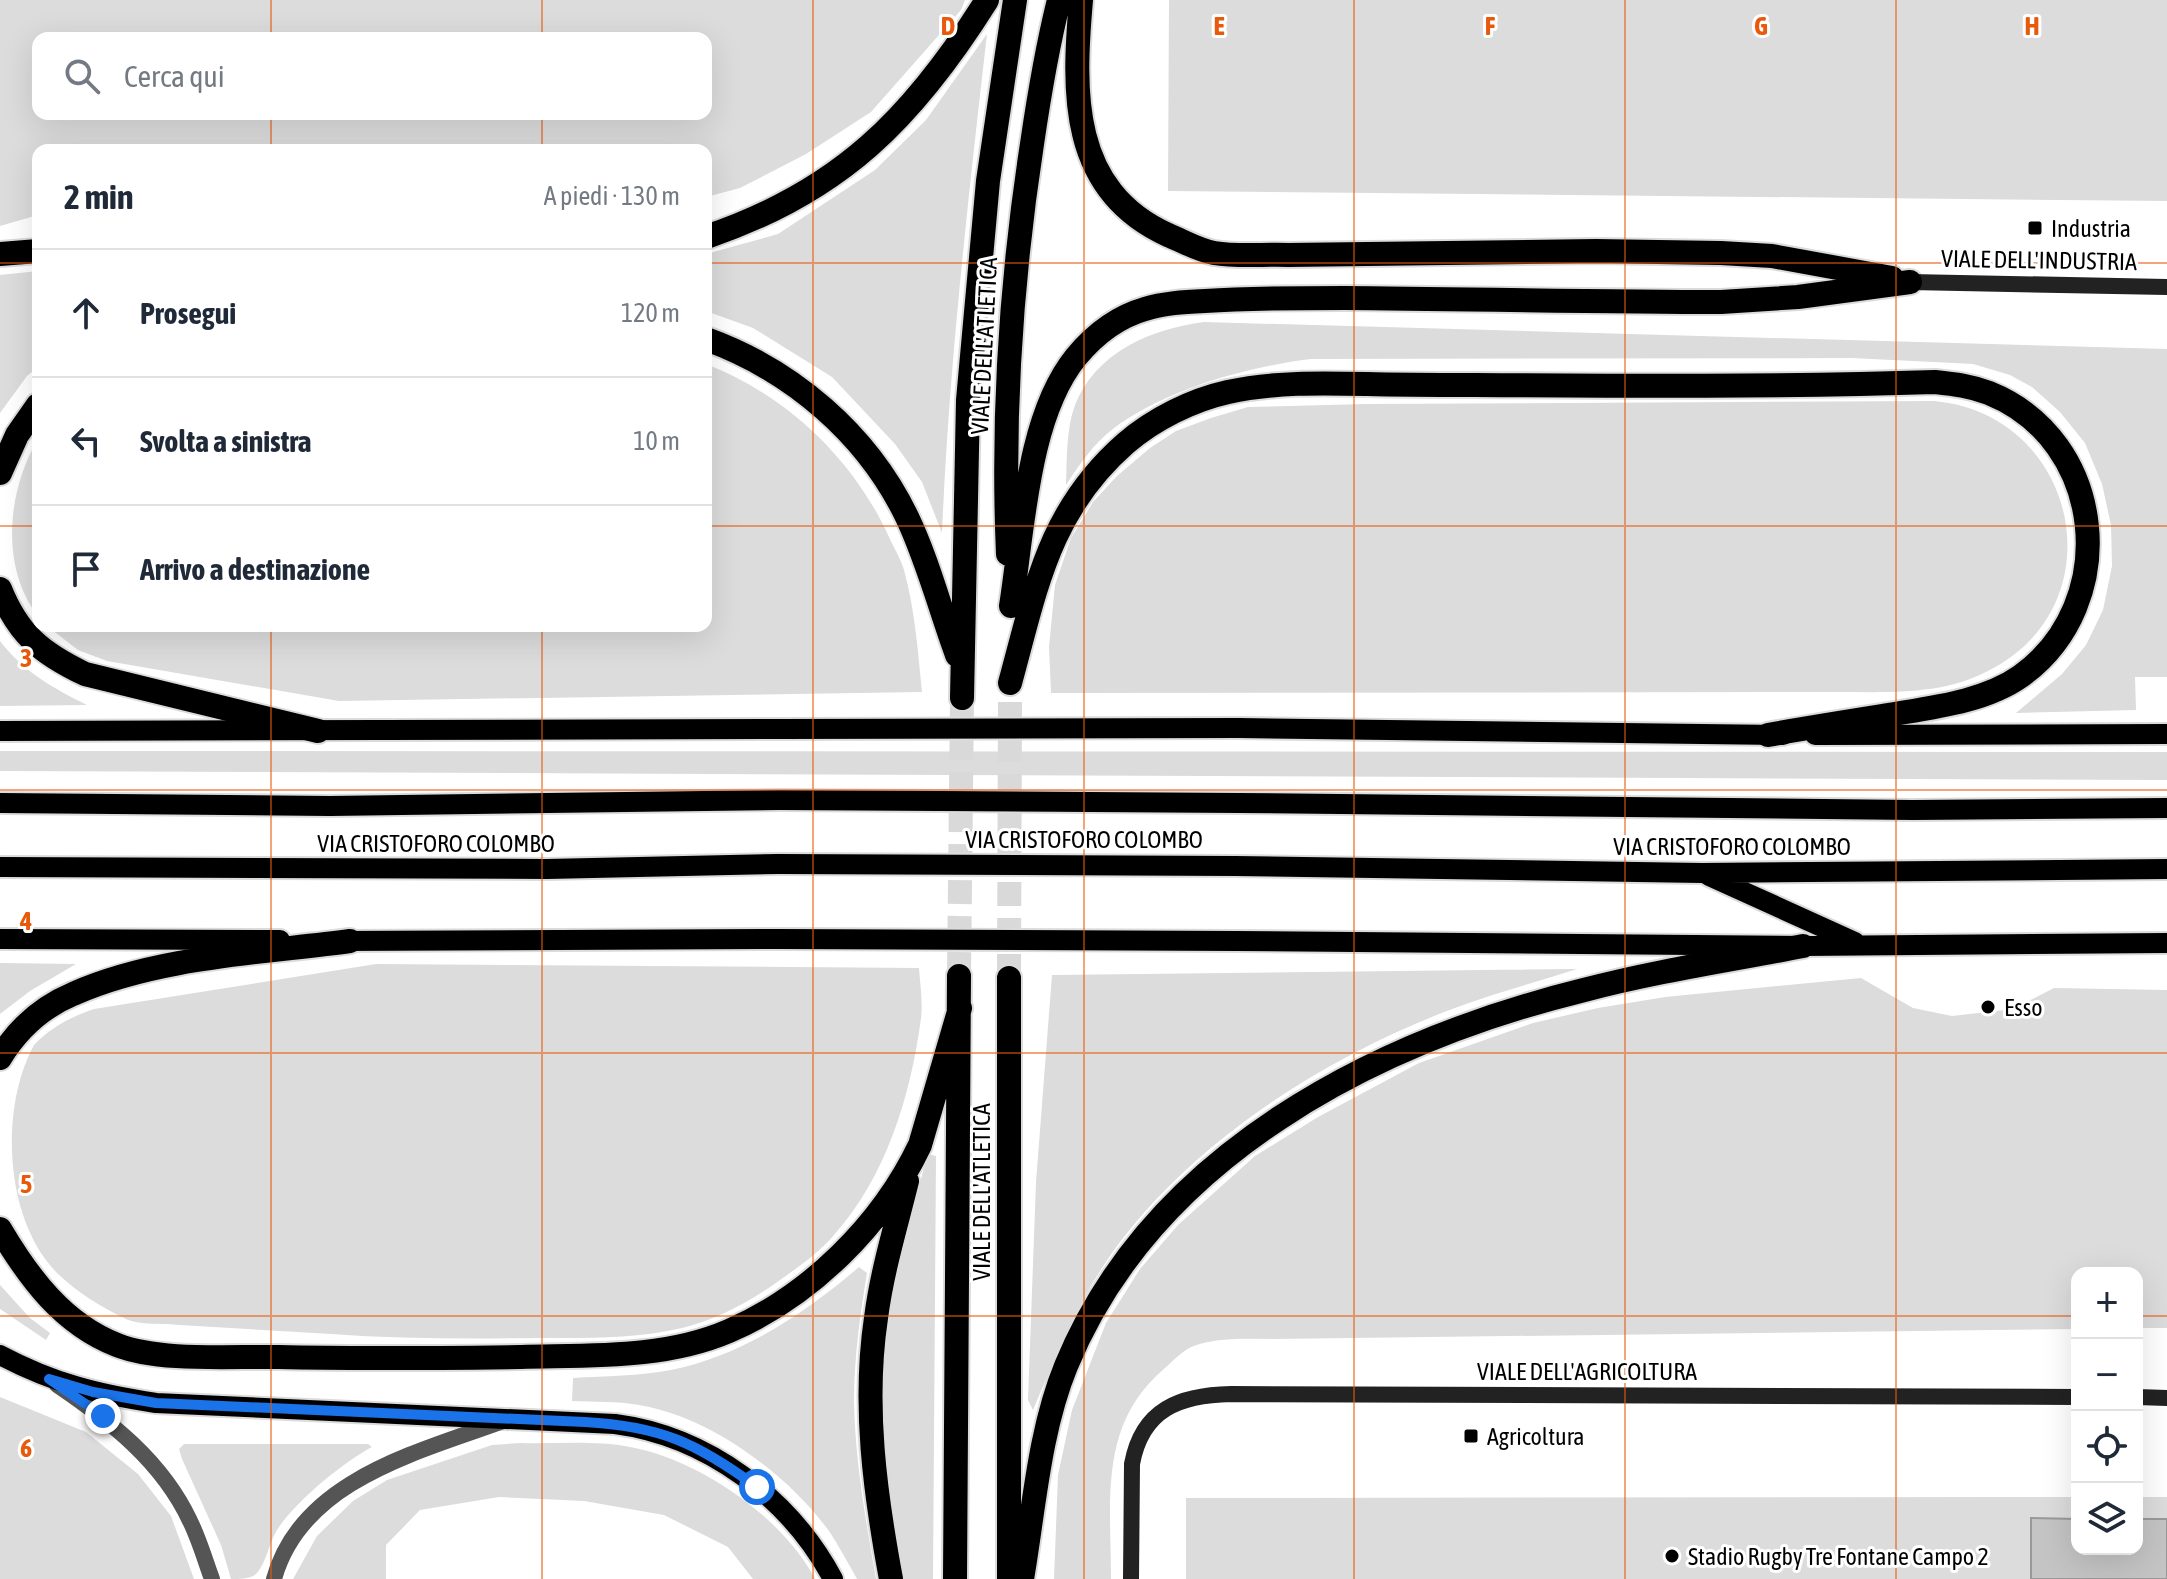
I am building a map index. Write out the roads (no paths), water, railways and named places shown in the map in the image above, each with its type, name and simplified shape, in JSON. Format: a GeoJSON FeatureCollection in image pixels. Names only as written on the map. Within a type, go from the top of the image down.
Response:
{"type":"FeatureCollection","features":[{"type":"Feature","properties":{"kind":"highway"},"geometry":{"type":"LineString","coordinates":[[712,235],[760,218],[854,161],[891,128],[919,96],[987,0]]}},
{"type":"Feature","properties":{"kind":"highway","name":"VIALE DELL'ATLETICA"},"geometry":{"type":"LineString","coordinates":[[962,698],[968,400],[988,181],[1015,0]]}},
{"type":"Feature","properties":{"kind":"highway","name":"VIALE DELL'ATLETICA"},"geometry":{"type":"LineString","coordinates":[[1059,0],[1046,54],[1025,187],[1010,322],[1005,479],[1011,606],[1010,691],[1048,550],[1066,512],[1083,487],[1144,429],[1184,406],[1226,392],[1319,383],[1612,386],[1935,382],[1960,384],[1992,394],[2037,425],[2074,475],[2082,497],[2089,550],[2087,574],[2072,617],[2044,656],[2009,683],[1974,696],[1933,707],[1768,735]]}},
{"type":"Feature","properties":{"kind":"highway"},"geometry":{"type":"LineString","coordinates":[[1081,0],[1076,57],[1078,113],[1093,162],[1107,184],[1137,216],[1156,229],[1203,249],[1238,254],[1288,255],[1596,251],[1721,253],[1787,258],[1910,282]]}},
{"type":"Feature","properties":{"kind":"highway"},"geometry":{"type":"LineString","coordinates":[[0,254],[32,251]]}},
{"type":"Feature","properties":{"kind":"highway"},"geometry":{"type":"LineString","coordinates":[[1011,606],[1032,468],[1045,416],[1057,387],[1074,359],[1095,336],[1134,312],[1164,304],[1244,298],[1721,302],[1798,297],[1910,282]]}},
{"type":"Feature","properties":{"kind":"highway"},"geometry":{"type":"LineString","coordinates":[[712,341],[747,355],[785,379],[824,409],[857,442],[896,496],[908,519],[962,669]]}},
{"type":"Feature","properties":{"kind":"highway"},"geometry":{"type":"LineString","coordinates":[[0,473],[17,435],[32,414]]}},
{"type":"Feature","properties":{"kind":"highway"},"geometry":{"type":"LineString","coordinates":[[0,589],[20,628],[32,642],[85,674],[318,731]]}},
{"type":"Feature","properties":{"kind":"highway"},"geometry":{"type":"LineString","coordinates":[[0,1058],[11,1041],[35,1017],[72,994],[107,982],[169,965],[350,941]]}},
{"type":"Feature","properties":{"kind":"highway"},"geometry":{"type":"LineString","coordinates":[[1022,1579],[1041,1461],[1060,1384],[1078,1340],[1098,1303],[1141,1242],[1173,1205],[1213,1168],[1253,1136],[1328,1089],[1406,1048],[1464,1026],[1615,982],[1803,946]]}},
{"type":"Feature","properties":{"kind":"highway","name":"VIALE DELL'ATLETICA"},"geometry":{"type":"LineString","coordinates":[[955,1579],[959,976]]}},
{"type":"Feature","properties":{"kind":"highway","name":"VIALE DELL'ATLETICA"},"geometry":{"type":"LineString","coordinates":[[1009,978],[1009,1579]]}},
{"type":"Feature","properties":{"kind":"highway"},"geometry":{"type":"LineString","coordinates":[[891,1579],[874,1471],[871,1370],[875,1321],[885,1266],[912,1163],[930,1119],[960,1008]]}},
{"type":"Feature","properties":{"kind":"highway"},"geometry":{"type":"LineString","coordinates":[[0,1229],[41,1290],[60,1309],[101,1338],[142,1352],[388,1359],[611,1355],[702,1341],[766,1312],[847,1249],[877,1214],[912,1163]]}},
{"type":"Feature","properties":{"kind":"main road","name":"VIALE DELL'INDUSTRIA"},"geometry":{"type":"LineString","coordinates":[[1910,282],[2167,287]]}},
{"type":"Feature","properties":{"kind":"main road"},"geometry":{"type":"LineString","coordinates":[[0,731],[1239,728],[1768,735],[2167,734]]}},
{"type":"Feature","properties":{"kind":"main road","name":"VIA CRISTOFORO COLOMBO"},"geometry":{"type":"LineString","coordinates":[[0,803],[330,806],[779,800],[1913,810],[2167,808]]}},
{"type":"Feature","properties":{"kind":"main road","name":"VIA CRISTOFORO COLOMBO"},"geometry":{"type":"LineString","coordinates":[[0,867],[547,869],[778,864],[1235,866],[1702,873],[2167,869]]}},
{"type":"Feature","properties":{"kind":"main road"},"geometry":{"type":"LineString","coordinates":[[1702,873],[1859,944]]}},
{"type":"Feature","properties":{"kind":"main road"},"geometry":{"type":"LineString","coordinates":[[0,939],[779,939],[1803,946],[2167,943]]}},
{"type":"Feature","properties":{"kind":"main road"},"geometry":{"type":"LineString","coordinates":[[0,1355],[49,1379],[93,1392],[156,1403],[628,1425],[658,1431],[700,1448],[775,1502],[815,1548],[833,1579]]}},
{"type":"Feature","properties":{"kind":"main road","name":"VIALE DELL'AGRICOLTURA"},"geometry":{"type":"LineString","coordinates":[[1131,1579],[1132,1464],[1141,1435],[1153,1418],[1171,1405],[1202,1395],[2071,1397]]}},
{"type":"Feature","properties":{"kind":"main road"},"geometry":{"type":"LineString","coordinates":[[2143,1397],[2167,1398]]}},
{"type":"Feature","properties":{"kind":"lane"},"geometry":{"type":"LineString","coordinates":[[49,1379],[103,1416],[161,1474],[190,1520],[212,1579]]}},
{"type":"Feature","properties":{"kind":"lane"},"geometry":{"type":"LineString","coordinates":[[274,1579],[283,1553],[304,1524],[338,1491],[370,1472],[506,1420]]}},
{"type":"Feature","properties":{"kind":"tunnel"},"geometry":{"type":"LineString","coordinates":[[959,976],[962,698]]}},
{"type":"Feature","properties":{"kind":"tunnel"},"geometry":{"type":"LineString","coordinates":[[1009,978],[1010,699]]}},
{"type":"Feature","properties":{"kind":"place","name":"Industria"},"geometry":{"type":"Point","coordinates":[2035,228]}},
{"type":"Feature","properties":{"kind":"place","name":"Esso"},"geometry":{"type":"Point","coordinates":[1988,1007]}},
{"type":"Feature","properties":{"kind":"place","name":"Agricoltura"},"geometry":{"type":"Point","coordinates":[1471,1436]}},
{"type":"Feature","properties":{"kind":"place","name":"Stadio Rugby Tre Fontane Campo 2"},"geometry":{"type":"Point","coordinates":[1672,1556]}}]}
